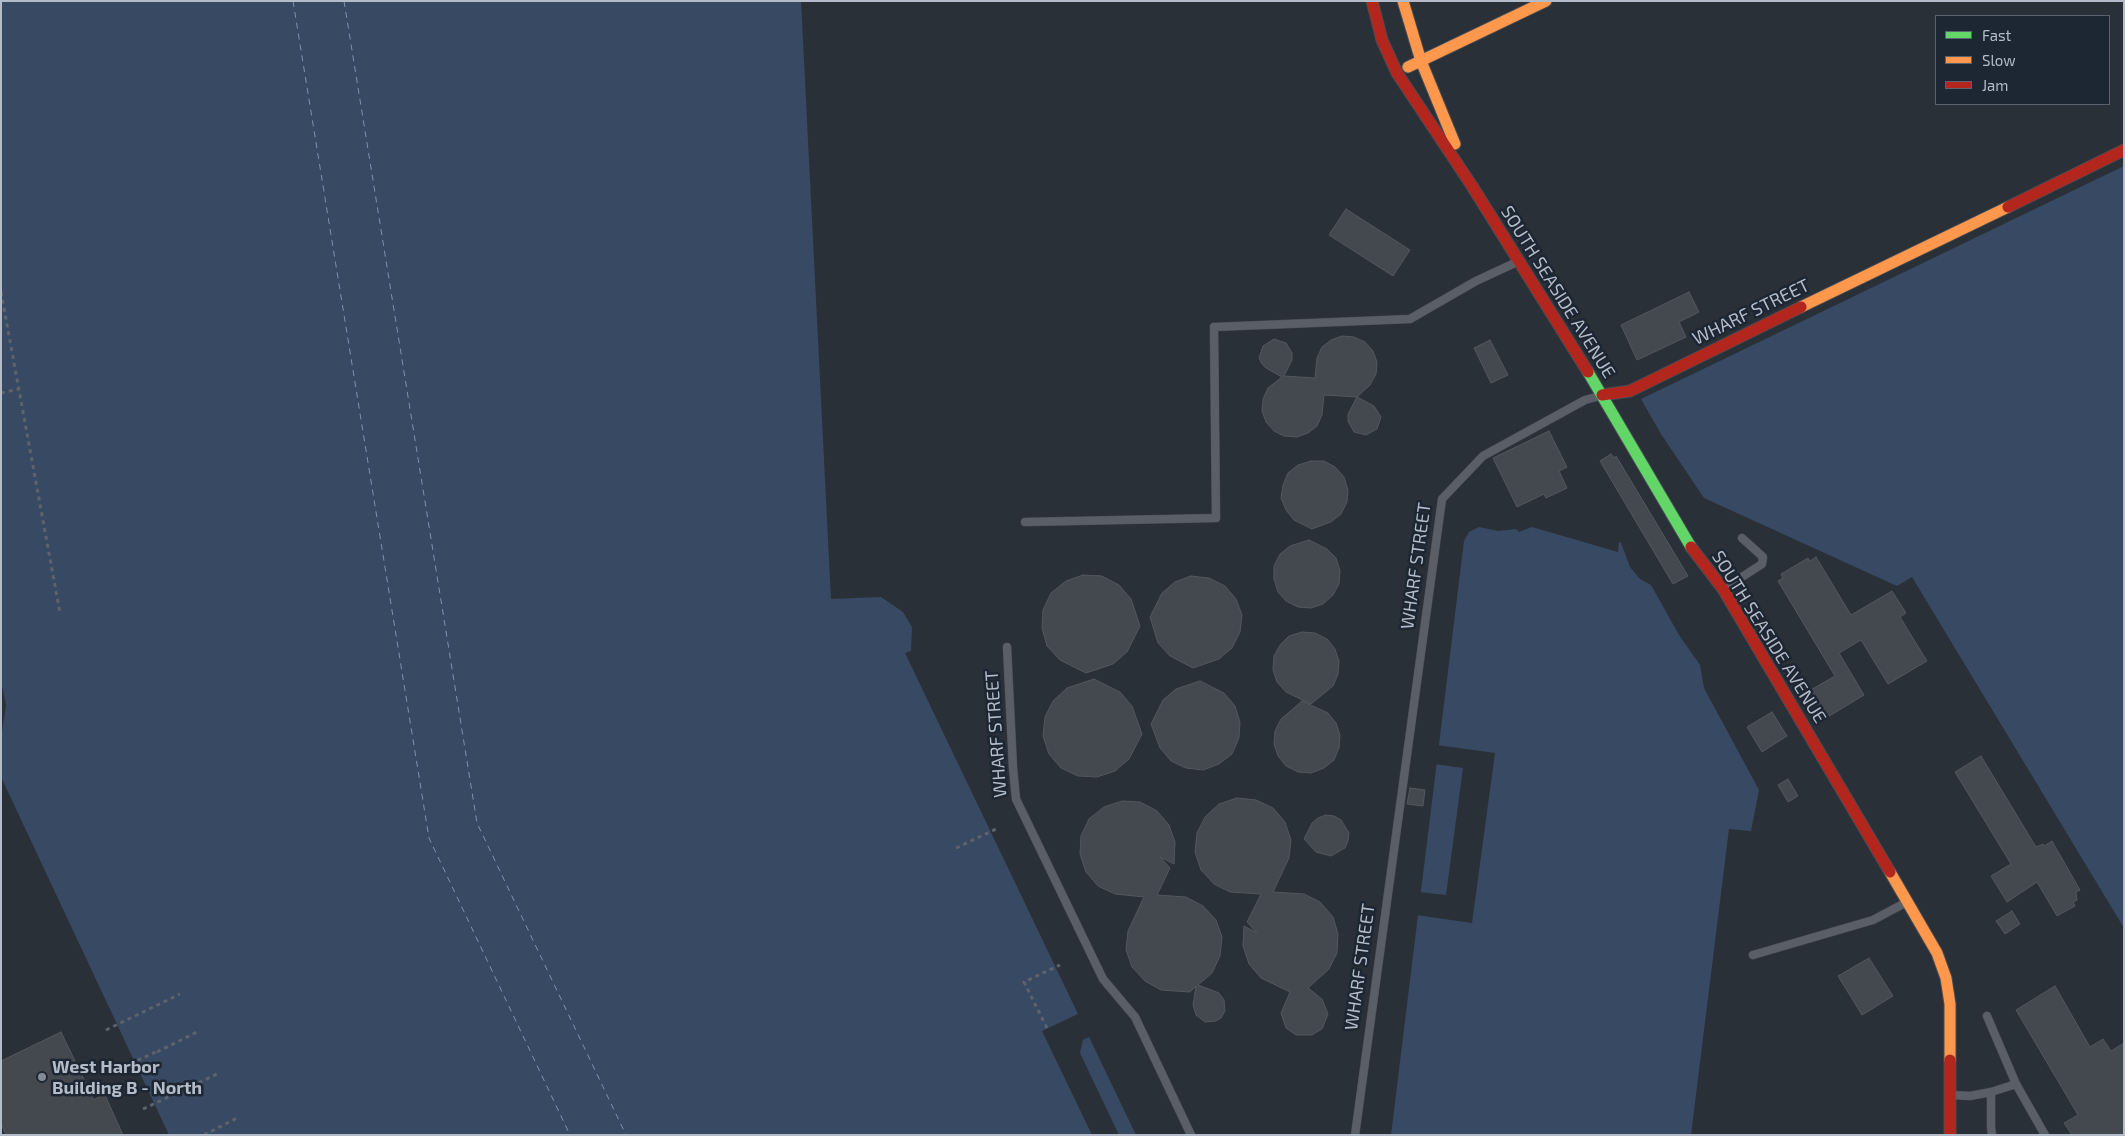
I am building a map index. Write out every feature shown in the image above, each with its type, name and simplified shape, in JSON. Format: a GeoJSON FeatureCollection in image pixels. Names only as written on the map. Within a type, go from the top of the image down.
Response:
{"type":"FeatureCollection","features":[{"type":"Feature","properties":{"kind":"street","name":"SOUTH SEASIDE AVENUE"},"geometry":{"type":"LineString","coordinates":[[1372,1],[1382,40],[1396,73],[1472,186],[1602,395],[1691,547],[1723,589],[1936,953],[1946,978],[1951,1034],[1950,1135]]}},
{"type":"Feature","properties":{"kind":"street","name":"SOUTH SEASIDE AVENUE"},"geometry":{"type":"LineString","coordinates":[[1403,1],[1421,61],[1472,186]]}},
{"type":"Feature","properties":{"kind":"street"},"geometry":{"type":"LineString","coordinates":[[1396,73],[1546,1]]}},
{"type":"Feature","properties":{"kind":"street","name":"WHARF STREET"},"geometry":{"type":"LineString","coordinates":[[1602,395],[1630,391],[2124,150]]}},
{"type":"Feature","properties":{"kind":"lane"},"geometry":{"type":"LineString","coordinates":[[1025,522],[1216,518],[1214,327],[1410,318],[1476,281],[1518,262]]}},
{"type":"Feature","properties":{"kind":"lane","name":"WHARF STREET"},"geometry":{"type":"LineString","coordinates":[[1355,1135],[1442,499],[1483,456],[1584,400],[1602,395]]}},
{"type":"Feature","properties":{"kind":"lane"},"geometry":{"type":"LineString","coordinates":[[1723,589],[1762,564],[1763,557],[1742,538]]}},
{"type":"Feature","properties":{"kind":"lane","name":"WHARF STREET"},"geometry":{"type":"LineString","coordinates":[[1007,647],[1016,799],[1103,979],[1135,1018],[1191,1135]]}},
{"type":"Feature","properties":{"kind":"lane"},"geometry":{"type":"LineString","coordinates":[[1753,955],[1874,920],[1907,902]]}},
{"type":"Feature","properties":{"kind":"lane"},"geometry":{"type":"LineString","coordinates":[[1987,1016],[2016,1084],[2045,1135]]}},
{"type":"Feature","properties":{"kind":"lane"},"geometry":{"type":"LineString","coordinates":[[1950,1095],[1970,1096],[1992,1092],[2016,1084]]}},
{"type":"Feature","properties":{"kind":"lane"},"geometry":{"type":"LineString","coordinates":[[1992,1092],[1992,1135]]}},
{"type":"Feature","properties":{"kind":"path"},"geometry":{"type":"LineString","coordinates":[[1,292],[60,613]]}},
{"type":"Feature","properties":{"kind":"path"},"geometry":{"type":"LineString","coordinates":[[1,393],[19,389]]}},
{"type":"Feature","properties":{"kind":"path"},"geometry":{"type":"LineString","coordinates":[[956,848],[996,829]]}},
{"type":"Feature","properties":{"kind":"path"},"geometry":{"type":"LineString","coordinates":[[1048,1028],[1024,982],[1060,965]]}},
{"type":"Feature","properties":{"kind":"path"},"geometry":{"type":"LineString","coordinates":[[106,1030],[180,994]]}},
{"type":"Feature","properties":{"kind":"path"},"geometry":{"type":"LineString","coordinates":[[123,1067],[197,1032]]}},
{"type":"Feature","properties":{"kind":"path"},"geometry":{"type":"LineString","coordinates":[[158,1052],[163,1049]]}},
{"type":"Feature","properties":{"kind":"path"},"geometry":{"type":"LineString","coordinates":[[143,1109],[217,1074]]}},
{"type":"Feature","properties":{"kind":"path"},"geometry":{"type":"LineString","coordinates":[[177,1093],[182,1091]]}},
{"type":"Feature","properties":{"kind":"path"},"geometry":{"type":"LineString","coordinates":[[205,1134],[237,1118]]}},
{"type":"Feature","properties":{"kind":"water"},"geometry":{"type":"Polygon","coordinates":[[[1,1],[801,1],[831,599],[881,597],[903,612],[912,627],[911,651],[905,653],[1136,1135],[169,1135],[1,777],[1,739],[6,705],[1,681],[1,1]]]}},
{"type":"Feature","properties":{"kind":"water"},"geometry":{"type":"Polygon","coordinates":[[[2124,166],[2124,928],[1912,577],[1897,586],[1704,498],[1661,434],[1641,399],[2124,166]]]}},
{"type":"Feature","properties":{"kind":"water"},"geometry":{"type":"Polygon","coordinates":[[[1479,527],[1498,531],[1516,529],[1519,532],[1532,527],[1618,552],[1619,542],[1621,543],[1630,567],[1640,579],[1651,585],[1679,635],[1700,665],[1704,688],[1759,790],[1751,831],[1729,829],[1691,1135],[1391,1135],[1464,541],[1469,532],[1479,527]]]}},
{"type":"Feature","properties":{"kind":"pier"},"geometry":{"type":"Polygon","coordinates":[[[1437,745],[1495,753],[1472,923],[1416,915],[1419,892],[1446,895],[1463,768],[1434,764],[1437,745]]]}},
{"type":"Feature","properties":{"kind":"pier"},"geometry":{"type":"Polygon","coordinates":[[[1080,1013],[1091,1036],[1083,1040],[1080,1053],[1119,1135],[1092,1135],[1042,1031],[1080,1013]]]}},
{"type":"Feature","properties":{"kind":"building"},"geometry":{"type":"Polygon","coordinates":[[[1346,209],[1410,250],[1393,276],[1329,235],[1346,209]]]}},
{"type":"Feature","properties":{"kind":"building"},"geometry":{"type":"Polygon","coordinates":[[[1689,292],[1699,312],[1679,322],[1686,337],[1637,360],[1621,325],[1689,292]]]}},
{"type":"Feature","properties":{"kind":"building"},"geometry":{"type":"Polygon","coordinates":[[[1342,336],[1354,337],[1365,342],[1373,351],[1377,362],[1376,374],[1370,385],[1357,397],[1324,395],[1322,415],[1317,426],[1308,433],[1297,437],[1284,436],[1274,431],[1266,422],[1262,411],[1263,399],[1268,388],[1282,377],[1262,364],[1259,358],[1263,346],[1274,339],[1286,343],[1292,353],[1292,360],[1284,376],[1315,378],[1317,358],[1322,347],[1331,340],[1342,336]]]}},
{"type":"Feature","properties":{"kind":"building"},"geometry":{"type":"Polygon","coordinates":[[[1490,340],[1508,375],[1491,383],[1474,348],[1490,340]]]}},
{"type":"Feature","properties":{"kind":"building"},"geometry":{"type":"Polygon","coordinates":[[[1357,397],[1374,406],[1381,417],[1377,429],[1366,435],[1354,432],[1348,421],[1348,414],[1357,397]]]}},
{"type":"Feature","properties":{"kind":"building"},"geometry":{"type":"Polygon","coordinates":[[[1549,431],[1567,467],[1559,471],[1567,488],[1546,498],[1544,494],[1517,507],[1493,458],[1549,431]]]}},
{"type":"Feature","properties":{"kind":"building"},"geometry":{"type":"Polygon","coordinates":[[[1611,454],[1614,458],[1616,456],[1688,576],[1673,584],[1600,461],[1611,454]]]}},
{"type":"Feature","properties":{"kind":"building"},"geometry":{"type":"Polygon","coordinates":[[[1311,461],[1324,461],[1335,467],[1344,477],[1348,490],[1347,502],[1341,514],[1331,522],[1312,529],[1294,520],[1286,510],[1281,498],[1283,485],[1288,473],[1298,465],[1311,461]]]}},
{"type":"Feature","properties":{"kind":"building"},"geometry":{"type":"Polygon","coordinates":[[[1309,540],[1327,549],[1336,558],[1340,571],[1339,584],[1333,595],[1323,604],[1311,608],[1298,607],[1286,601],[1278,592],[1274,579],[1274,566],[1280,554],[1290,546],[1309,540]]]}},
{"type":"Feature","properties":{"kind":"building"},"geometry":{"type":"Polygon","coordinates":[[[1816,557],[1851,615],[1892,591],[1906,613],[1900,617],[1927,661],[1888,684],[1861,640],[1839,653],[1864,695],[1826,718],[1809,691],[1835,676],[1778,581],[1783,578],[1781,574],[1808,558],[1810,561],[1816,557]]]}},
{"type":"Feature","properties":{"kind":"building"},"geometry":{"type":"Polygon","coordinates":[[[1083,575],[1102,576],[1119,585],[1131,599],[1140,626],[1127,652],[1113,664],[1086,673],[1060,660],[1047,646],[1042,628],[1043,610],[1051,593],[1066,581],[1083,575]]]}},
{"type":"Feature","properties":{"kind":"building"},"geometry":{"type":"Polygon","coordinates":[[[1191,576],[1209,578],[1225,586],[1236,599],[1242,615],[1240,632],[1232,648],[1219,659],[1193,668],[1170,656],[1158,643],[1150,617],[1162,593],[1175,582],[1191,576]]]}},
{"type":"Feature","properties":{"kind":"building"},"geometry":{"type":"Polygon","coordinates":[[[1302,632],[1315,633],[1327,639],[1335,649],[1339,661],[1338,674],[1333,686],[1311,704],[1286,692],[1277,682],[1273,670],[1274,656],[1280,645],[1289,636],[1302,632]]]}},
{"type":"Feature","properties":{"kind":"building"},"geometry":{"type":"Polygon","coordinates":[[[1094,679],[1120,692],[1132,706],[1142,734],[1129,759],[1115,771],[1097,777],[1078,776],[1061,768],[1049,754],[1043,736],[1045,717],[1053,701],[1067,688],[1094,679]]]}},
{"type":"Feature","properties":{"kind":"building"},"geometry":{"type":"Polygon","coordinates":[[[1200,681],[1224,693],[1235,706],[1240,722],[1239,738],[1232,754],[1219,764],[1203,770],[1186,768],[1171,761],[1160,748],[1151,724],[1163,700],[1176,689],[1200,681]]]}},
{"type":"Feature","properties":{"kind":"building"},"geometry":{"type":"Polygon","coordinates":[[[1302,701],[1328,713],[1336,723],[1340,735],[1339,748],[1334,760],[1324,768],[1311,773],[1298,772],[1286,766],[1278,756],[1274,744],[1275,731],[1281,719],[1302,701]]]}},
{"type":"Feature","properties":{"kind":"building"},"geometry":{"type":"Polygon","coordinates":[[[1772,712],[1787,736],[1762,752],[1747,727],[1772,712]]]}},
{"type":"Feature","properties":{"kind":"building"},"geometry":{"type":"Polygon","coordinates":[[[1981,756],[2036,847],[2043,844],[2044,846],[2052,841],[2080,890],[2076,892],[2077,900],[2073,902],[2075,906],[2057,916],[2037,882],[2007,902],[1991,876],[2011,864],[1955,772],[1981,756]]]}},
{"type":"Feature","properties":{"kind":"building"},"geometry":{"type":"Polygon","coordinates":[[[1788,779],[1798,796],[1788,802],[1778,785],[1788,779]]]}},
{"type":"Feature","properties":{"kind":"building"},"geometry":{"type":"Polygon","coordinates":[[[1410,788],[1425,790],[1423,806],[1407,804],[1410,788]]]}},
{"type":"Feature","properties":{"kind":"building"},"geometry":{"type":"Polygon","coordinates":[[[1237,798],[1256,800],[1273,808],[1285,822],[1291,840],[1289,858],[1273,892],[1304,894],[1320,902],[1333,917],[1338,934],[1337,953],[1329,969],[1308,988],[1322,999],[1328,1014],[1322,1029],[1312,1035],[1296,1035],[1286,1028],[1281,1013],[1290,992],[1261,978],[1249,964],[1243,946],[1244,926],[1257,933],[1247,922],[1261,894],[1230,892],[1214,884],[1201,870],[1195,852],[1197,833],[1205,817],[1219,804],[1237,798]]]}},
{"type":"Feature","properties":{"kind":"building"},"geometry":{"type":"Polygon","coordinates":[[[1122,801],[1140,802],[1157,811],[1169,825],[1175,842],[1174,864],[1160,857],[1170,868],[1157,895],[1186,897],[1203,906],[1216,920],[1222,937],[1220,956],[1212,973],[1198,985],[1219,993],[1224,1000],[1225,1011],[1221,1018],[1216,1021],[1205,1022],[1196,1015],[1193,1005],[1196,986],[1190,992],[1161,990],[1145,981],[1132,967],[1126,950],[1128,931],[1144,897],[1115,894],[1098,886],[1086,872],[1080,854],[1081,836],[1089,819],[1104,807],[1122,801]]]}},
{"type":"Feature","properties":{"kind":"building"},"geometry":{"type":"Polygon","coordinates":[[[1326,815],[1334,816],[1341,820],[1349,833],[1345,848],[1331,856],[1316,852],[1304,839],[1312,823],[1326,815]]]}},
{"type":"Feature","properties":{"kind":"building"},"geometry":{"type":"Polygon","coordinates":[[[2012,911],[2020,924],[2005,934],[1996,921],[2012,911]]]}},
{"type":"Feature","properties":{"kind":"building"},"geometry":{"type":"Polygon","coordinates":[[[1869,958],[1893,996],[1862,1015],[1838,976],[1869,958]]]}},
{"type":"Feature","properties":{"kind":"building"},"geometry":{"type":"Polygon","coordinates":[[[2055,986],[2090,1047],[2103,1039],[2111,1051],[2124,1043],[2124,1135],[2072,1135],[2064,1123],[2078,1115],[2016,1010],[2055,986]]]}},
{"type":"Feature","properties":{"kind":"building","name":"West Harbor Building B - North"},"geometry":{"type":"Polygon","coordinates":[[[61,1032],[94,1100],[104,1093],[123,1135],[6,1135],[1,1124],[1,1061],[61,1032]]]}},
{"type":"Feature","properties":{"kind":"ferry route"},"geometry":{"type":"LineString","coordinates":[[293,1],[429,838],[570,1135]]}},
{"type":"Feature","properties":{"kind":"ferry route"},"geometry":{"type":"LineString","coordinates":[[344,1],[477,823],[626,1135]]}},
{"type":"Feature","properties":{"kind":"traffic: fast"},"geometry":{"type":"LineString","coordinates":[[1588,372],[1691,547]]}},
{"type":"Feature","properties":{"kind":"traffic: slow"},"geometry":{"type":"LineString","coordinates":[[1403,1],[1421,61],[1455,144]]}},
{"type":"Feature","properties":{"kind":"traffic: slow"},"geometry":{"type":"LineString","coordinates":[[1408,67],[1546,1]]}},
{"type":"Feature","properties":{"kind":"traffic: slow"},"geometry":{"type":"LineString","coordinates":[[1801,307],[2008,207]]}},
{"type":"Feature","properties":{"kind":"traffic: slow"},"geometry":{"type":"LineString","coordinates":[[1890,872],[1937,953],[1946,978],[1950,1004],[1950,1060]]}},
{"type":"Feature","properties":{"kind":"traffic: jam"},"geometry":{"type":"LineString","coordinates":[[1372,1],[1382,40],[1397,73],[1472,186],[1588,372]]}},
{"type":"Feature","properties":{"kind":"traffic: jam"},"geometry":{"type":"LineString","coordinates":[[2008,207],[2124,150]]}},
{"type":"Feature","properties":{"kind":"traffic: jam"},"geometry":{"type":"LineString","coordinates":[[1602,395],[1630,391],[1801,307]]}},
{"type":"Feature","properties":{"kind":"traffic: jam"},"geometry":{"type":"LineString","coordinates":[[1691,547],[1723,589],[1890,872]]}},
{"type":"Feature","properties":{"kind":"traffic: jam"},"geometry":{"type":"LineString","coordinates":[[1950,1060],[1950,1135]]}},
{"type":"Feature","properties":{"kind":"place","name":"West Harbor Building B - North"},"geometry":{"type":"Point","coordinates":[42,1077]}}]}
